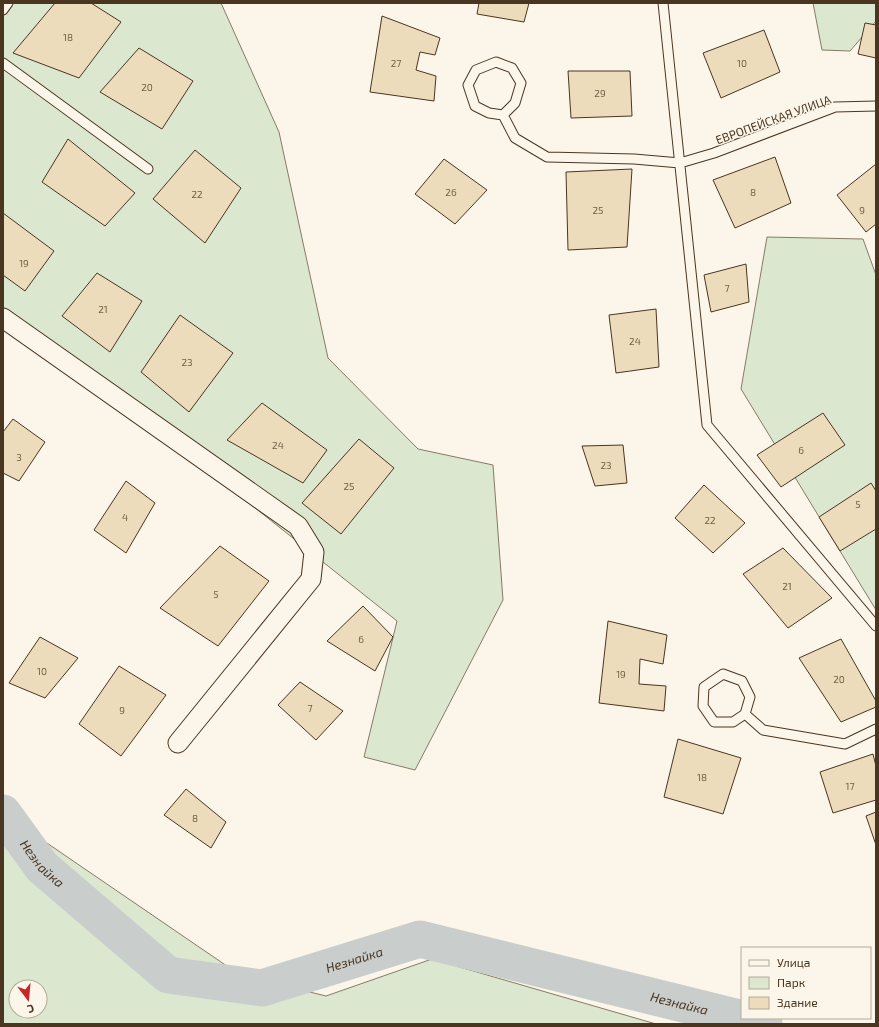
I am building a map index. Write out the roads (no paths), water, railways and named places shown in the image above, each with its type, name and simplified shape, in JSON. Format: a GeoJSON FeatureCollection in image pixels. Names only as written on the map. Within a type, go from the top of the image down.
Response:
{"type":"FeatureCollection","features":[{"type":"Feature","properties":{"kind":"street"},"geometry":{"type":"LineString","coordinates":[[3,318],[298,526],[314,552],[311,579],[178,743]]}},
{"type":"Feature","properties":{"kind":"lane"},"geometry":{"type":"LineString","coordinates":[[3,10],[8,3]]}},
{"type":"Feature","properties":{"kind":"lane"},"geometry":{"type":"LineString","coordinates":[[663,3],[707,425],[876,626]]}},
{"type":"Feature","properties":{"kind":"lane"},"geometry":{"type":"LineString","coordinates":[[496,62],[512,68],[520,83],[515,103],[503,115],[490,113],[475,106],[468,85],[476,70],[496,62]]}},
{"type":"Feature","properties":{"kind":"lane"},"geometry":{"type":"LineString","coordinates":[[3,63],[148,169]]}},
{"type":"Feature","properties":{"kind":"lane","name":"ЕВРОПЕЙСКАЯ УЛИЦА"},"geometry":{"type":"LineString","coordinates":[[680,163],[714,153],[835,107],[876,106]]}},
{"type":"Feature","properties":{"kind":"lane"},"geometry":{"type":"LineString","coordinates":[[503,115],[515,138],[547,157],[634,159],[680,163]]}},
{"type":"Feature","properties":{"kind":"lane"},"geometry":{"type":"LineString","coordinates":[[723,674],[742,681],[750,697],[744,714],[733,722],[714,722],[702,706],[704,687],[723,674]]}},
{"type":"Feature","properties":{"kind":"lane"},"geometry":{"type":"LineString","coordinates":[[744,714],[763,730],[845,744],[876,729]]}},
{"type":"Feature","properties":{"kind":"waterway","name":"Незнайка"},"geometry":{"type":"LineString","coordinates":[[3,813],[42,867],[168,975],[262,988],[420,939],[741,1018]]}},
{"type":"Feature","properties":{"kind":"waterway","name":"Незнайка"},"geometry":{"type":"LineString","coordinates":[[744,1019],[764,1024]]}}]}
